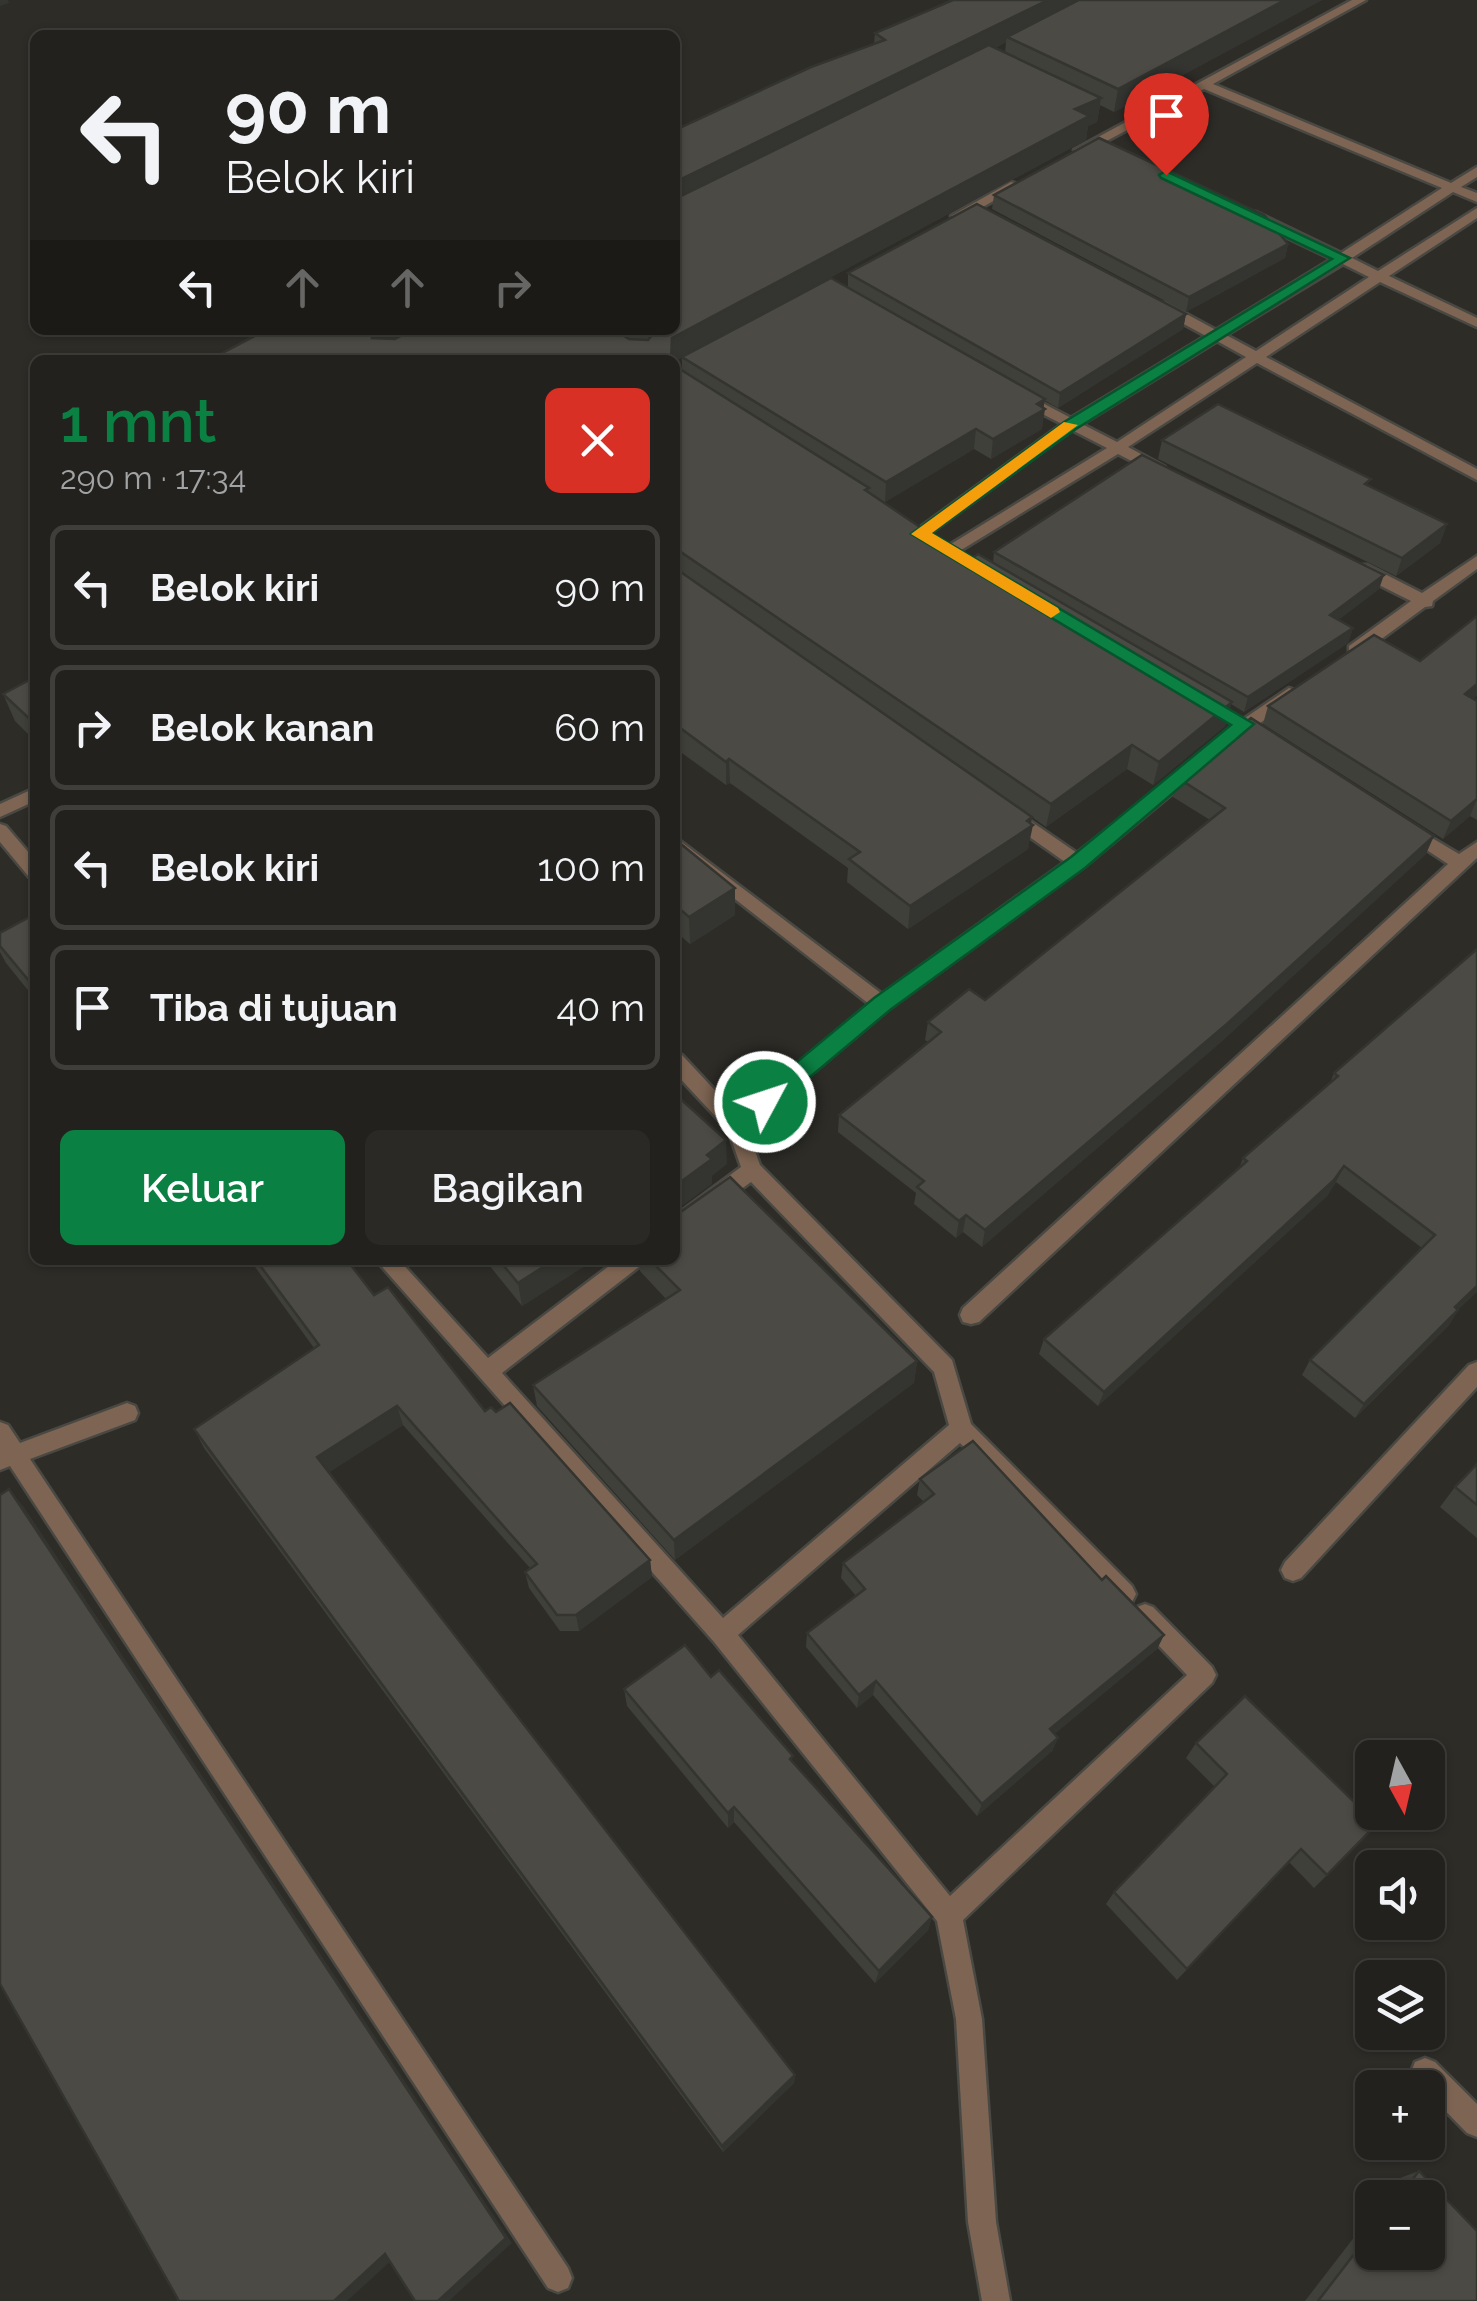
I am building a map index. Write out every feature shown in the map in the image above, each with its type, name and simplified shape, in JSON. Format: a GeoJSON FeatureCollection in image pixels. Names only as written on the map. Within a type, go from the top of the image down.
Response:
{"type":"FeatureCollection","features":[{"type":"Feature","properties":{"kind":"street"},"geometry":{"type":"LineString","coordinates":[[1060,161],[1095,142],[1118,123],[1203,84],[1360,0]]}},
{"type":"Feature","properties":{"kind":"street"},"geometry":{"type":"LineString","coordinates":[[1203,84],[1477,198]]}},
{"type":"Feature","properties":{"kind":"street"},"geometry":{"type":"LineString","coordinates":[[1095,142],[1112,150]]}},
{"type":"Feature","properties":{"kind":"street"},"geometry":{"type":"LineString","coordinates":[[920,534],[1070,425],[1477,171]]}},
{"type":"Feature","properties":{"kind":"street"},"geometry":{"type":"LineString","coordinates":[[941,225],[1025,180]]}},
{"type":"Feature","properties":{"kind":"street"},"geometry":{"type":"LineString","coordinates":[[973,208],[990,217]]}},
{"type":"Feature","properties":{"kind":"street"},"geometry":{"type":"LineString","coordinates":[[1236,208],[1477,323]]}},
{"type":"Feature","properties":{"kind":"street"},"geometry":{"type":"LineString","coordinates":[[948,552],[1117,448],[1378,275],[1474,218]]}},
{"type":"Feature","properties":{"kind":"street"},"geometry":{"type":"LineString","coordinates":[[1147,299],[1477,475]]}},
{"type":"Feature","properties":{"kind":"street"},"geometry":{"type":"LineString","coordinates":[[1001,386],[1168,474]]}},
{"type":"Feature","properties":{"kind":"street"},"geometry":{"type":"LineString","coordinates":[[904,524],[964,561]]}},
{"type":"Feature","properties":{"kind":"street"},"geometry":{"type":"LineString","coordinates":[[1340,559],[1426,602]]}},
{"type":"Feature","properties":{"kind":"street"},"geometry":{"type":"LineString","coordinates":[[1344,658],[1477,562]]}},
{"type":"Feature","properties":{"kind":"street"},"geometry":{"type":"LineString","coordinates":[[736,1126],[882,1004],[1078,862],[1236,719],[1310,680]]}},
{"type":"Feature","properties":{"kind":"street"},"geometry":{"type":"LineString","coordinates":[[1236,719],[1261,735]]}},
{"type":"Feature","properties":{"kind":"street"},"geometry":{"type":"LineString","coordinates":[[0,811],[30,796]]}},
{"type":"Feature","properties":{"kind":"street"},"geometry":{"type":"LineString","coordinates":[[997,806],[1078,862]]}},
{"type":"Feature","properties":{"kind":"street"},"geometry":{"type":"LineString","coordinates":[[1393,820],[1459,862]]}},
{"type":"Feature","properties":{"kind":"street"},"geometry":{"type":"LineString","coordinates":[[0,830],[30,866]]}},
{"type":"Feature","properties":{"kind":"street"},"geometry":{"type":"LineString","coordinates":[[680,847],[882,1004]]}},
{"type":"Feature","properties":{"kind":"street"},"geometry":{"type":"LineString","coordinates":[[971,1315],[1477,848]]}},
{"type":"Feature","properties":{"kind":"street"},"geometry":{"type":"LineString","coordinates":[[680,1065],[736,1126],[752,1170],[944,1367],[961,1429],[1204,1676],[948,1914]]}},
{"type":"Feature","properties":{"kind":"street"},"geometry":{"type":"LineString","coordinates":[[680,1224],[752,1170]]}},
{"type":"Feature","properties":{"kind":"street"},"geometry":{"type":"LineString","coordinates":[[391,1265],[722,1634],[948,1914],[969,2019],[982,2222],[996,2301]]}},
{"type":"Feature","properties":{"kind":"street"},"geometry":{"type":"LineString","coordinates":[[488,1371],[627,1265]]}},
{"type":"Feature","properties":{"kind":"street"},"geometry":{"type":"LineString","coordinates":[[1293,1570],[1477,1372]]}},
{"type":"Feature","properties":{"kind":"street"},"geometry":{"type":"LineString","coordinates":[[8,1457],[127,1414]]}},
{"type":"Feature","properties":{"kind":"street"},"geometry":{"type":"LineString","coordinates":[[722,1634],[961,1429]]}},
{"type":"Feature","properties":{"kind":"street"},"geometry":{"type":"LineString","coordinates":[[0,1432],[8,1457],[558,2278]]}},
{"type":"Feature","properties":{"kind":"street"},"geometry":{"type":"LineString","coordinates":[[1445,2092],[1477,2123]]}},
{"type":"Feature","properties":{"kind":"building"},"geometry":{"type":"Polygon","coordinates":[[[953,0],[1048,0],[680,180],[680,128],[811,67],[885,40],[875,33],[953,0]]]}},
{"type":"Feature","properties":{"kind":"building"},"geometry":{"type":"Polygon","coordinates":[[[1079,0],[1285,0],[1118,89],[1007,37],[1079,0]]]}},
{"type":"Feature","properties":{"kind":"building"},"geometry":{"type":"Polygon","coordinates":[[[989,45],[1101,98],[1075,109],[1089,116],[680,334],[681,196],[989,45]]]}},
{"type":"Feature","properties":{"kind":"building"},"geometry":{"type":"Polygon","coordinates":[[[1099,138],[1264,215],[1288,244],[1189,297],[994,195],[1099,138]]]}},
{"type":"Feature","properties":{"kind":"building"},"geometry":{"type":"Polygon","coordinates":[[[977,204],[1186,314],[1060,393],[848,273],[977,204]]]}},
{"type":"Feature","properties":{"kind":"building"},"geometry":{"type":"Polygon","coordinates":[[[831,278],[1045,399],[1037,404],[1045,409],[993,439],[976,429],[886,482],[682,357],[831,278]]]}},
{"type":"Feature","properties":{"kind":"building"},"geometry":{"type":"Polygon","coordinates":[[[256,335],[373,335],[372,338],[395,339],[403,335],[623,335],[648,340],[652,335],[678,335],[672,338],[671,355],[218,355],[256,335]]]}},
{"type":"Feature","properties":{"kind":"building"},"geometry":{"type":"Polygon","coordinates":[[[680,369],[869,488],[865,490],[969,560],[978,554],[1232,702],[1159,762],[1132,745],[1051,804],[680,551],[680,369]]]}},
{"type":"Feature","properties":{"kind":"building"},"geometry":{"type":"Polygon","coordinates":[[[1218,404],[1371,479],[1365,484],[1447,524],[1402,558],[1162,440],[1218,404]]]}},
{"type":"Feature","properties":{"kind":"building"},"geometry":{"type":"Polygon","coordinates":[[[1142,455],[1384,575],[1330,615],[1353,628],[1248,697],[994,552],[1142,455]]]}},
{"type":"Feature","properties":{"kind":"building"},"geometry":{"type":"Polygon","coordinates":[[[680,571],[1032,817],[1027,821],[1033,825],[910,906],[849,859],[860,852],[729,759],[726,762],[680,728],[680,571]]]}},
{"type":"Feature","properties":{"kind":"building"},"geometry":{"type":"Polygon","coordinates":[[[1477,616],[1477,684],[1465,694],[1477,701],[1477,799],[1451,821],[1268,706],[1374,635],[1420,661],[1477,616]]]}},
{"type":"Feature","properties":{"kind":"building"},"geometry":{"type":"Polygon","coordinates":[[[30,680],[30,719],[3,694],[30,680]]]}},
{"type":"Feature","properties":{"kind":"building"},"geometry":{"type":"Polygon","coordinates":[[[1251,718],[1434,836],[1228,1023],[985,1230],[966,1215],[959,1221],[917,1187],[924,1181],[839,1115],[941,1032],[928,1022],[969,989],[985,1000],[1225,808],[1178,778],[1251,718]]]}},
{"type":"Feature","properties":{"kind":"building"},"geometry":{"type":"Polygon","coordinates":[[[680,843],[735,888],[689,917],[680,909],[680,843]]]}},
{"type":"Feature","properties":{"kind":"building"},"geometry":{"type":"Polygon","coordinates":[[[30,917],[30,982],[0,946],[0,933],[30,917]]]}},
{"type":"Feature","properties":{"kind":"building"},"geometry":{"type":"Polygon","coordinates":[[[1477,949],[1477,1286],[1364,1404],[1310,1360],[1435,1235],[1344,1166],[1334,1180],[1104,1392],[1044,1339],[1247,1161],[1243,1158],[1338,1076],[1334,1073],[1477,949]]]}},
{"type":"Feature","properties":{"kind":"building"},"geometry":{"type":"Polygon","coordinates":[[[680,1099],[726,1140],[707,1155],[712,1159],[680,1182],[680,1099]]]}},
{"type":"Feature","properties":{"kind":"building"},"geometry":{"type":"Polygon","coordinates":[[[730,1177],[917,1361],[674,1540],[533,1385],[680,1290],[655,1265],[680,1265],[680,1212],[730,1177]]]}},
{"type":"Feature","properties":{"kind":"building"},"geometry":{"type":"Polygon","coordinates":[[[260,1265],[351,1265],[374,1295],[388,1287],[485,1411],[491,1407],[496,1412],[510,1403],[650,1560],[576,1615],[557,1615],[525,1572],[537,1564],[397,1406],[317,1457],[795,2075],[722,2146],[194,1429],[319,1345],[260,1265]]]}},
{"type":"Feature","properties":{"kind":"building"},"geometry":{"type":"Polygon","coordinates":[[[503,1265],[546,1265],[518,1283],[503,1265]]]}},
{"type":"Feature","properties":{"kind":"building"},"geometry":{"type":"Polygon","coordinates":[[[973,1441],[1102,1580],[1106,1576],[1164,1635],[1050,1729],[1058,1738],[982,1804],[876,1681],[859,1695],[807,1633],[865,1589],[843,1563],[934,1494],[920,1479],[973,1441]]]}},
{"type":"Feature","properties":{"kind":"building"},"geometry":{"type":"Polygon","coordinates":[[[1477,1464],[1477,1505],[1455,1487],[1477,1464]]]}},
{"type":"Feature","properties":{"kind":"building"},"geometry":{"type":"Polygon","coordinates":[[[9,1489],[506,2238],[438,2301],[415,2301],[385,2254],[334,2301],[179,2301],[0,1984],[0,1495],[9,1489]]]}},
{"type":"Feature","properties":{"kind":"building"},"geometry":{"type":"Polygon","coordinates":[[[685,1645],[711,1677],[719,1670],[793,1756],[790,1759],[932,1917],[879,1971],[734,1807],[728,1813],[624,1689],[685,1645]]]}},
{"type":"Feature","properties":{"kind":"building"},"geometry":{"type":"Polygon","coordinates":[[[1245,1696],[1355,1803],[1355,1830],[1371,1830],[1327,1875],[1301,1849],[1187,1969],[1114,1892],[1227,1774],[1196,1743],[1245,1696]]]}},
{"type":"Feature","properties":{"kind":"building"},"geometry":{"type":"Polygon","coordinates":[[[1419,2171],[1428,2180],[1412,2180],[1419,2171]]]}},
{"type":"Feature","properties":{"kind":"building"},"geometry":{"type":"Polygon","coordinates":[[[1445,2198],[1477,2231],[1477,2301],[1318,2301],[1355,2253],[1355,2270],[1445,2270],[1445,2198]]]}},
{"type":"Feature","properties":{"kind":"slow traffic"},"geometry":{"type":"LineString","coordinates":[[1051,612],[920,534],[1070,425]]}},
{"type":"Feature","properties":{"kind":"route"},"geometry":{"type":"LineString","coordinates":[[765,1102],[882,1004],[1078,862],[1244,724],[920,534],[1070,425],[1343,258],[1166,175]]}}]}
